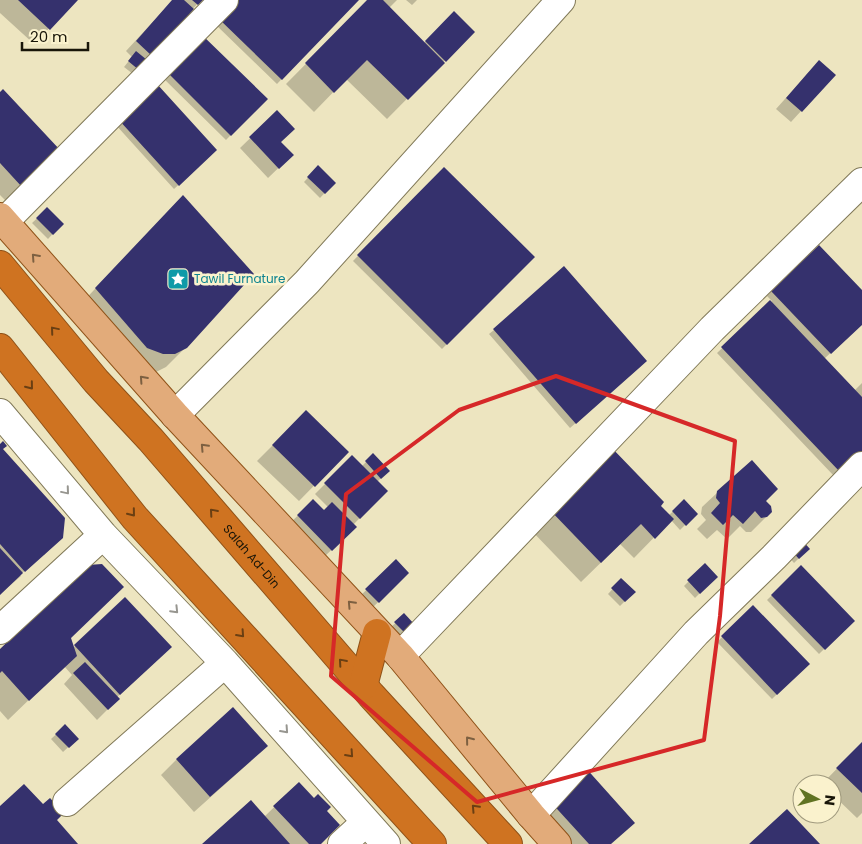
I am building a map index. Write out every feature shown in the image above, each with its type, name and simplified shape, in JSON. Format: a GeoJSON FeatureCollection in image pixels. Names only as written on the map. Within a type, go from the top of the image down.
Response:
{"type":"FeatureCollection","features":[{"type":"Feature","properties":{"kind":"highway","name":"Salah Ad-Din"},"geometry":{"type":"LineString","coordinates":[[0,265],[96,381],[157,448],[363,686],[508,844]]}},
{"type":"Feature","properties":{"kind":"highway"},"geometry":{"type":"LineString","coordinates":[[0,348],[135,518],[432,844]]}},
{"type":"Feature","properties":{"kind":"highway"},"geometry":{"type":"LineString","coordinates":[[363,686],[377,633]]}},
{"type":"Feature","properties":{"kind":"main road"},"geometry":{"type":"LineString","coordinates":[[2,220],[175,415],[400,656],[557,844]]}},
{"type":"Feature","properties":{"kind":"street"},"geometry":{"type":"LineString","coordinates":[[2,220],[224,0]]}},
{"type":"Feature","properties":{"kind":"street"},"geometry":{"type":"LineString","coordinates":[[175,415],[307,282],[561,0]]}},
{"type":"Feature","properties":{"kind":"street"},"geometry":{"type":"LineString","coordinates":[[400,656],[712,329],[862,182]]}},
{"type":"Feature","properties":{"kind":"street"},"geometry":{"type":"LineString","coordinates":[[0,413],[103,535],[225,663],[386,844]]}},
{"type":"Feature","properties":{"kind":"street"},"geometry":{"type":"LineString","coordinates":[[44,466],[72,438]]}},
{"type":"Feature","properties":{"kind":"street"},"geometry":{"type":"LineString","coordinates":[[531,815],[696,633],[774,557],[862,466]]}},
{"type":"Feature","properties":{"kind":"street"},"geometry":{"type":"LineString","coordinates":[[0,630],[103,535]]}},
{"type":"Feature","properties":{"kind":"street"},"geometry":{"type":"LineString","coordinates":[[67,802],[225,663]]}},
{"type":"Feature","properties":{"kind":"street"},"geometry":{"type":"LineString","coordinates":[[342,844],[366,822]]}},
{"type":"Feature","properties":{"kind":"highlighted area"},"geometry":{"type":"Polygon","coordinates":[[[556,376],[735,441],[720,616],[704,740],[477,802],[331,676],[346,494],[459,410],[556,376]]]}},
{"type":"Feature","properties":{"kind":"building"},"geometry":{"type":"Polygon","coordinates":[[[18,0],[78,0],[50,30],[18,0]]]}},
{"type":"Feature","properties":{"kind":"building"},"geometry":{"type":"Polygon","coordinates":[[[172,0],[184,0],[194,9],[152,56],[136,41],[172,0]]]}},
{"type":"Feature","properties":{"kind":"building"},"geometry":{"type":"Polygon","coordinates":[[[192,0],[203,0],[198,5],[192,0]]]}},
{"type":"Feature","properties":{"kind":"building"},"geometry":{"type":"Polygon","coordinates":[[[235,0],[359,0],[282,80],[218,18],[235,0]]]}},
{"type":"Feature","properties":{"kind":"building"},"geometry":{"type":"Polygon","coordinates":[[[367,0],[383,0],[445,63],[408,100],[367,60],[334,93],[305,63],[367,0]]]}},
{"type":"Feature","properties":{"kind":"building"},"geometry":{"type":"Polygon","coordinates":[[[454,11],[475,32],[446,62],[425,41],[454,11]]]}},
{"type":"Feature","properties":{"kind":"building"},"geometry":{"type":"Polygon","coordinates":[[[200,33],[268,99],[231,136],[164,69],[200,33]]]}},
{"type":"Feature","properties":{"kind":"building"},"geometry":{"type":"Polygon","coordinates":[[[136,51],[147,60],[139,70],[128,61],[136,51]]]}},
{"type":"Feature","properties":{"kind":"building"},"geometry":{"type":"Polygon","coordinates":[[[819,60],[836,75],[802,112],[786,98],[819,60]]]}},
{"type":"Feature","properties":{"kind":"building"},"geometry":{"type":"Polygon","coordinates":[[[157,84],[217,150],[179,186],[118,119],[157,84]]]}},
{"type":"Feature","properties":{"kind":"building"},"geometry":{"type":"Polygon","coordinates":[[[3,89],[61,151],[22,187],[0,163],[0,92],[3,89]]]}},
{"type":"Feature","properties":{"kind":"building"},"geometry":{"type":"Polygon","coordinates":[[[277,110],[295,129],[281,142],[294,155],[279,169],[249,137],[277,110]]]}},
{"type":"Feature","properties":{"kind":"building"},"geometry":{"type":"Polygon","coordinates":[[[318,165],[336,183],[325,194],[307,177],[318,165]]]}},
{"type":"Feature","properties":{"kind":"building"},"geometry":{"type":"Polygon","coordinates":[[[444,167],[535,257],[447,345],[357,255],[444,167]]]}},
{"type":"Feature","properties":{"kind":"building"},"geometry":{"type":"Polygon","coordinates":[[[183,195],[254,274],[187,348],[175,354],[163,354],[147,348],[95,288],[183,195]]]}},
{"type":"Feature","properties":{"kind":"building"},"geometry":{"type":"Polygon","coordinates":[[[47,207],[64,224],[53,235],[36,218],[47,207]]]}},
{"type":"Feature","properties":{"kind":"building"},"geometry":{"type":"Polygon","coordinates":[[[819,245],[862,290],[862,325],[831,354],[771,291],[819,245]]]}},
{"type":"Feature","properties":{"kind":"building"},"geometry":{"type":"Polygon","coordinates":[[[564,266],[647,361],[576,424],[493,329],[564,266]]]}},
{"type":"Feature","properties":{"kind":"building"},"geometry":{"type":"Polygon","coordinates":[[[770,300],[862,397],[862,451],[840,472],[721,347],[770,300]]]}},
{"type":"Feature","properties":{"kind":"building"},"geometry":{"type":"Polygon","coordinates":[[[306,410],[349,452],[315,487],[272,445],[306,410]]]}},
{"type":"Feature","properties":{"kind":"building"},"geometry":{"type":"Polygon","coordinates":[[[3,441],[7,446],[3,449],[65,518],[63,538],[25,572],[0,544],[0,444],[3,441]]]}},
{"type":"Feature","properties":{"kind":"building"},"geometry":{"type":"Polygon","coordinates":[[[610,446],[664,502],[661,506],[674,519],[655,539],[641,524],[601,563],[547,507],[610,446]]]}},
{"type":"Feature","properties":{"kind":"building"},"geometry":{"type":"Polygon","coordinates":[[[373,453],[390,471],[381,479],[365,461],[373,453]]]}},
{"type":"Feature","properties":{"kind":"building"},"geometry":{"type":"Polygon","coordinates":[[[352,455],[388,491],[360,519],[324,483],[352,455]]]}},
{"type":"Feature","properties":{"kind":"building"},"geometry":{"type":"Polygon","coordinates":[[[752,460],[778,489],[766,501],[771,506],[772,512],[767,517],[761,518],[755,511],[743,524],[733,515],[723,525],[711,513],[720,503],[716,498],[717,491],[752,460]]]}},
{"type":"Feature","properties":{"kind":"building"},"geometry":{"type":"Polygon","coordinates":[[[313,499],[324,510],[332,502],[357,527],[332,551],[297,515],[313,499]]]}},
{"type":"Feature","properties":{"kind":"building"},"geometry":{"type":"Polygon","coordinates":[[[684,499],[698,514],[686,526],[672,511],[684,499]]]}},
{"type":"Feature","properties":{"kind":"building"},"geometry":{"type":"Polygon","coordinates":[[[801,539],[810,549],[799,559],[790,549],[801,539]]]}},
{"type":"Feature","properties":{"kind":"building"},"geometry":{"type":"Polygon","coordinates":[[[0,548],[23,573],[0,595],[0,548]]]}},
{"type":"Feature","properties":{"kind":"building"},"geometry":{"type":"Polygon","coordinates":[[[396,559],[409,573],[379,603],[365,589],[396,559]]]}},
{"type":"Feature","properties":{"kind":"building"},"geometry":{"type":"Polygon","coordinates":[[[705,563],[718,577],[700,594],[687,580],[705,563]]]}},
{"type":"Feature","properties":{"kind":"building"},"geometry":{"type":"Polygon","coordinates":[[[102,564],[124,587],[71,638],[77,656],[29,701],[2,671],[0,673],[0,649],[88,565],[102,564]]]}},
{"type":"Feature","properties":{"kind":"building"},"geometry":{"type":"Polygon","coordinates":[[[801,565],[855,621],[825,650],[771,595],[801,565]]]}},
{"type":"Feature","properties":{"kind":"building"},"geometry":{"type":"Polygon","coordinates":[[[621,578],[636,592],[625,602],[611,588],[621,578]]]}},
{"type":"Feature","properties":{"kind":"building"},"geometry":{"type":"Polygon","coordinates":[[[125,597],[172,647],[120,695],[74,645],[125,597]]]}},
{"type":"Feature","properties":{"kind":"building"},"geometry":{"type":"Polygon","coordinates":[[[753,605],[810,664],[777,695],[721,636],[753,605]]]}},
{"type":"Feature","properties":{"kind":"building"},"geometry":{"type":"Polygon","coordinates":[[[404,613],[415,625],[406,634],[394,622],[404,613]]]}},
{"type":"Feature","properties":{"kind":"building"},"geometry":{"type":"Polygon","coordinates":[[[85,662],[120,699],[108,710],[73,673],[85,662]]]}},
{"type":"Feature","properties":{"kind":"building"},"geometry":{"type":"Polygon","coordinates":[[[233,707],[268,746],[210,797],[176,759],[233,707]]]}},
{"type":"Feature","properties":{"kind":"building"},"geometry":{"type":"Polygon","coordinates":[[[65,724],[79,739],[69,748],[55,734],[65,724]]]}},
{"type":"Feature","properties":{"kind":"building"},"geometry":{"type":"Polygon","coordinates":[[[862,742],[862,793],[836,768],[862,742]]]}},
{"type":"Feature","properties":{"kind":"building"},"geometry":{"type":"Polygon","coordinates":[[[584,766],[635,823],[611,844],[589,844],[548,799],[584,766]]]}},
{"type":"Feature","properties":{"kind":"building"},"geometry":{"type":"Polygon","coordinates":[[[299,782],[314,798],[318,794],[331,807],[327,811],[340,825],[321,844],[309,844],[273,806],[299,782]]]}},
{"type":"Feature","properties":{"kind":"building"},"geometry":{"type":"Polygon","coordinates":[[[24,784],[43,804],[50,798],[64,813],[57,820],[78,844],[0,844],[0,806],[24,784]]]}},
{"type":"Feature","properties":{"kind":"building"},"geometry":{"type":"Polygon","coordinates":[[[251,800],[290,844],[202,844],[251,800]]]}},
{"type":"Feature","properties":{"kind":"building"},"geometry":{"type":"Polygon","coordinates":[[[787,809],[792,814],[792,824],[801,824],[820,844],[749,844],[787,809]]]}},
{"type":"Feature","properties":{"kind":"place","name":"Tawil Furnature"},"geometry":{"type":"Point","coordinates":[178,279]}}]}
